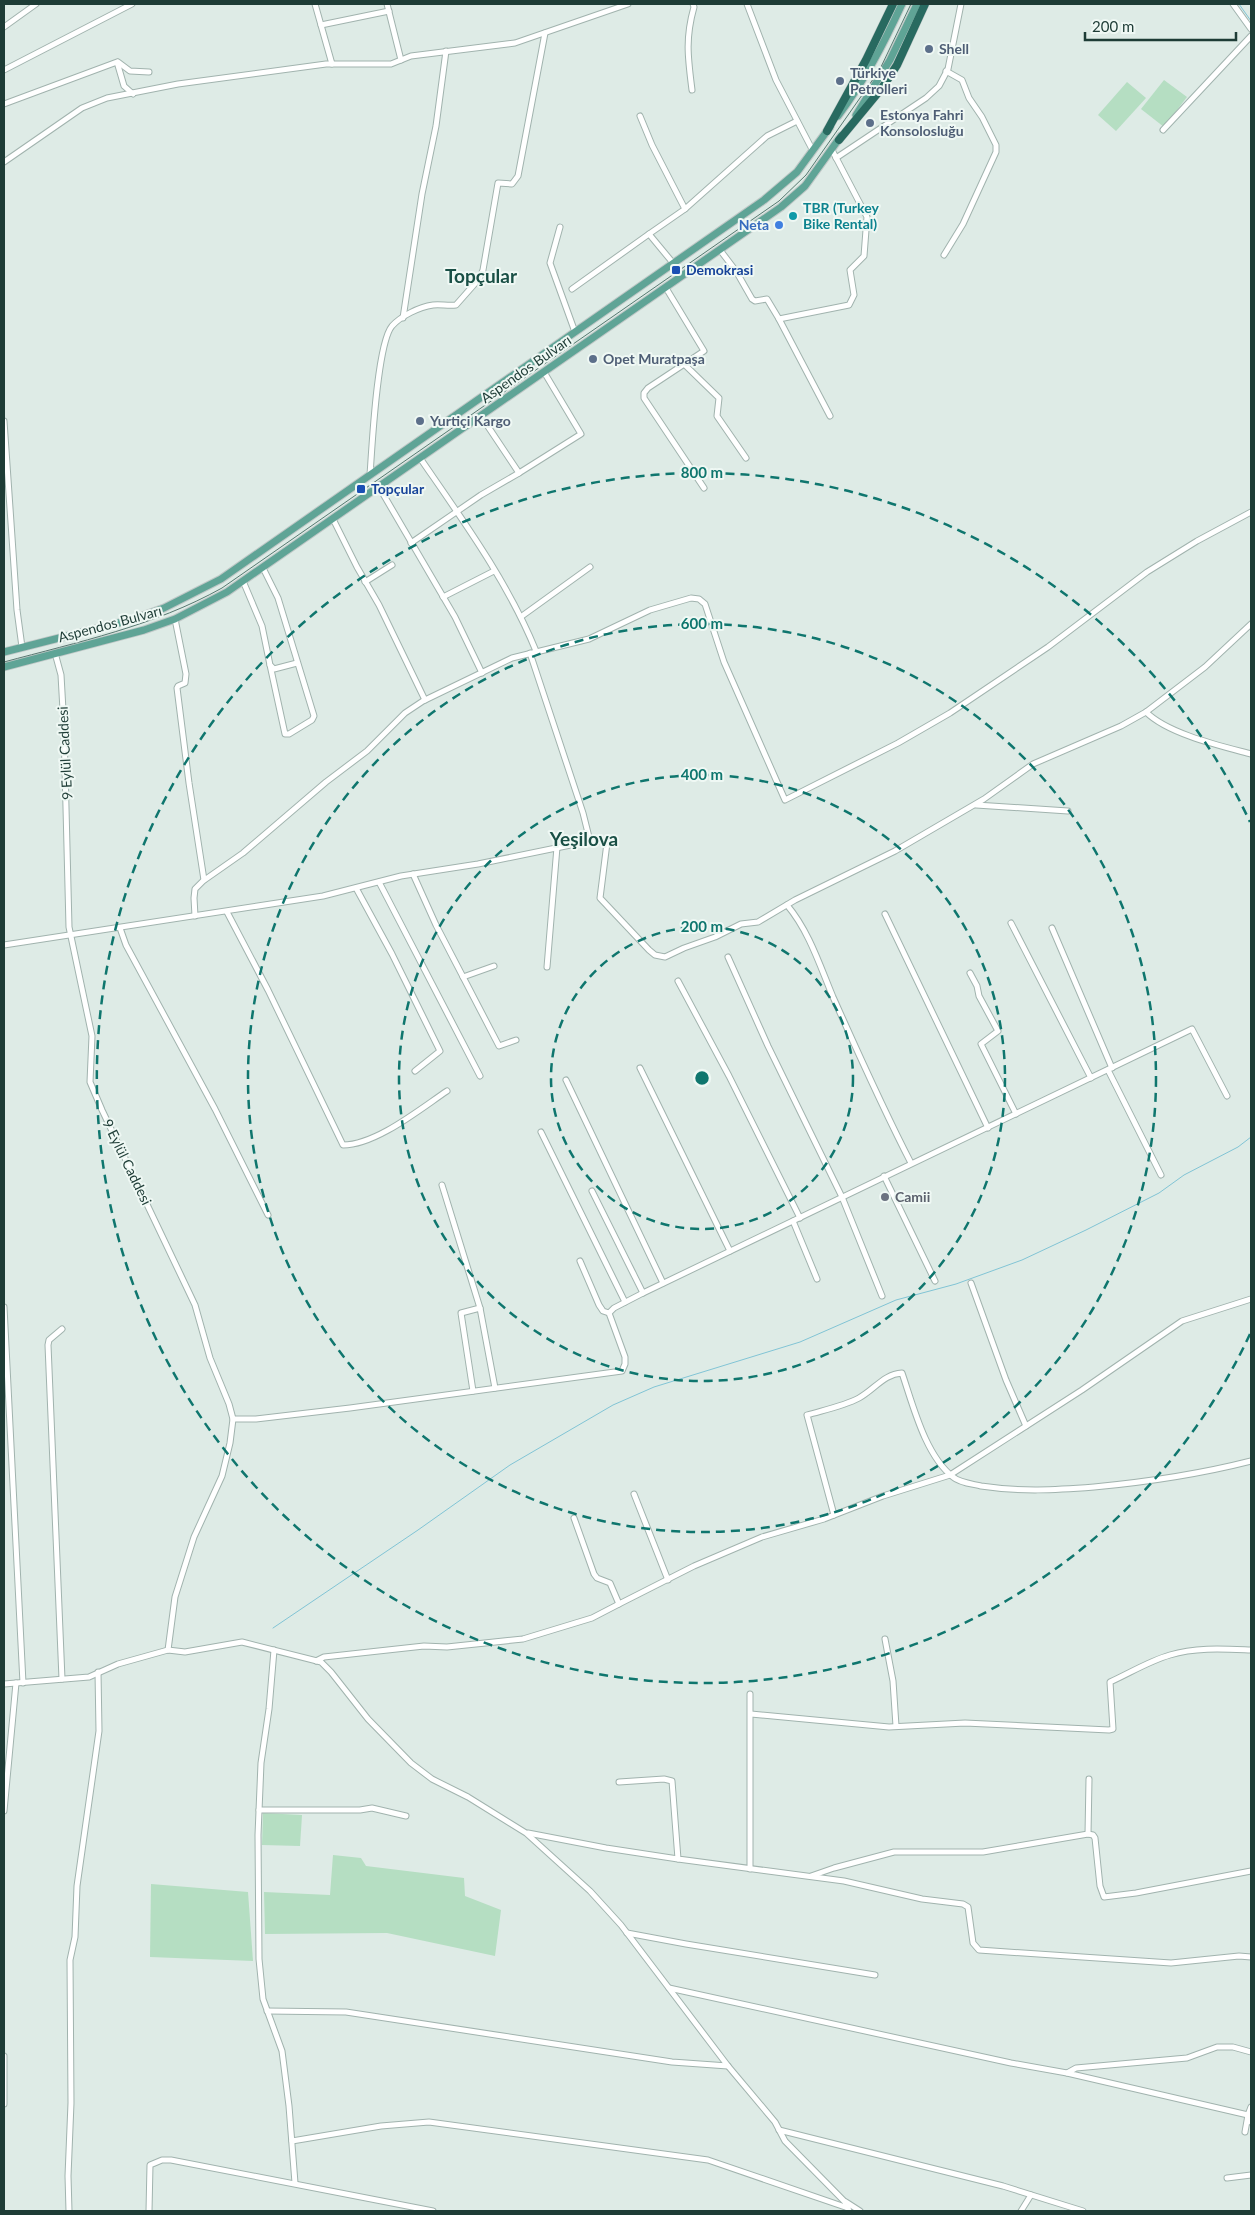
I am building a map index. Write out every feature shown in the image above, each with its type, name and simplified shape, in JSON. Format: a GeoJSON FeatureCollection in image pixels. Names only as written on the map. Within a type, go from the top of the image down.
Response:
{"type":"FeatureCollection","features":[{"type":"Feature","properties":{"kind":"highway"},"geometry":{"type":"LineString","coordinates":[[827,132],[866,60],[893,4]]}},
{"type":"Feature","properties":{"kind":"highway"},"geometry":{"type":"LineString","coordinates":[[839,140],[882,88],[896,65],[925,4]]}},
{"type":"Feature","properties":{"kind":"main road","name":"Aspendos Bulvarı"},"geometry":{"type":"LineString","coordinates":[[4,652],[134,619],[196,593],[248,561],[786,183],[813,151],[861,85],[886,40],[902,4]]}},
{"type":"Feature","properties":{"kind":"main road","name":"Aspendos Bulvarı"},"geometry":{"type":"LineString","coordinates":[[4,667],[144,630],[175,619],[243,581],[793,198],[805,186],[839,140],[890,60],[917,4]]}},
{"type":"Feature","properties":{"kind":"street"},"geometry":{"type":"LineString","coordinates":[[4,27],[36,4]]}},
{"type":"Feature","properties":{"kind":"street"},"geometry":{"type":"LineString","coordinates":[[4,70],[132,4]]}},
{"type":"Feature","properties":{"kind":"street"},"geometry":{"type":"LineString","coordinates":[[315,4],[332,64]]}},
{"type":"Feature","properties":{"kind":"street"},"geometry":{"type":"LineString","coordinates":[[388,4],[400,60]]}},
{"type":"Feature","properties":{"kind":"street"},"geometry":{"type":"LineString","coordinates":[[4,162],[82,108],[107,98],[178,84],[332,64],[391,64],[411,56],[515,43],[628,4]]}},
{"type":"Feature","properties":{"kind":"street"},"geometry":{"type":"LineString","coordinates":[[692,90],[688,54],[688,30],[694,7],[693,4]]}},
{"type":"Feature","properties":{"kind":"street"},"geometry":{"type":"LineString","coordinates":[[747,4],[776,80],[813,151]]}},
{"type":"Feature","properties":{"kind":"street"},"geometry":{"type":"LineString","coordinates":[[836,158],[926,98],[939,86],[946,71],[961,4]]}},
{"type":"Feature","properties":{"kind":"street"},"geometry":{"type":"LineString","coordinates":[[1233,4],[1251,29]]}},
{"type":"Feature","properties":{"kind":"street"},"geometry":{"type":"LineString","coordinates":[[321,25],[389,11]]}},
{"type":"Feature","properties":{"kind":"street"},"geometry":{"type":"LineString","coordinates":[[370,475],[382,356],[388,332],[392,325],[412,312],[426,306],[435,304],[456,305],[479,279],[483,270],[498,184],[512,184],[518,176],[545,33]]}},
{"type":"Feature","properties":{"kind":"street"},"geometry":{"type":"LineString","coordinates":[[1162,130],[1251,36]]}},
{"type":"Feature","properties":{"kind":"street"},"geometry":{"type":"LineString","coordinates":[[403,318],[422,194],[438,117],[446,52]]}},
{"type":"Feature","properties":{"kind":"street"},"geometry":{"type":"LineString","coordinates":[[118,62],[124,86],[133,94]]}},
{"type":"Feature","properties":{"kind":"street"},"geometry":{"type":"LineString","coordinates":[[118,62],[130,71],[149,72]]}},
{"type":"Feature","properties":{"kind":"street"},"geometry":{"type":"LineString","coordinates":[[4,104],[118,62]]}},
{"type":"Feature","properties":{"kind":"street"},"geometry":{"type":"LineString","coordinates":[[944,255],[963,224],[996,152],[996,145],[969,98],[962,80],[946,71]]}},
{"type":"Feature","properties":{"kind":"street"},"geometry":{"type":"LineString","coordinates":[[640,116],[685,210]]}},
{"type":"Feature","properties":{"kind":"street"},"geometry":{"type":"LineString","coordinates":[[572,289],[685,210],[767,136],[797,121]]}},
{"type":"Feature","properties":{"kind":"street"},"geometry":{"type":"LineString","coordinates":[[779,319],[850,305],[854,295],[850,270],[864,256],[867,217],[832,150]]}},
{"type":"Feature","properties":{"kind":"street"},"geometry":{"type":"LineString","coordinates":[[560,227],[550,263],[575,332]]}},
{"type":"Feature","properties":{"kind":"street"},"geometry":{"type":"LineString","coordinates":[[649,234],[673,263]]}},
{"type":"Feature","properties":{"kind":"street"},"geometry":{"type":"LineString","coordinates":[[720,250],[736,271],[752,299],[755,301],[767,299],[830,416]]}},
{"type":"Feature","properties":{"kind":"street"},"geometry":{"type":"LineString","coordinates":[[666,288],[704,351],[648,388],[644,393],[644,398],[704,488]]}},
{"type":"Feature","properties":{"kind":"street"},"geometry":{"type":"LineString","coordinates":[[685,365],[719,398],[716,408],[717,416],[746,458]]}},
{"type":"Feature","properties":{"kind":"street"},"geometry":{"type":"LineString","coordinates":[[411,543],[581,434],[544,372]]}},
{"type":"Feature","properties":{"kind":"street"},"geometry":{"type":"LineString","coordinates":[[481,416],[519,473]]}},
{"type":"Feature","properties":{"kind":"street"},"geometry":{"type":"LineString","coordinates":[[4,421],[6,490],[22,648]]}},
{"type":"Feature","properties":{"kind":"street"},"geometry":{"type":"LineString","coordinates":[[420,458],[457,512],[522,616],[536,650]]}},
{"type":"Feature","properties":{"kind":"street"},"geometry":{"type":"LineString","coordinates":[[379,487],[443,596],[482,673]]}},
{"type":"Feature","properties":{"kind":"street"},"geometry":{"type":"LineString","coordinates":[[195,916],[195,889],[204,880],[243,854],[319,788],[368,751],[405,713],[425,700],[512,658],[536,650],[589,639],[650,610],[691,598],[699,599],[705,604],[724,662],[785,800],[898,743],[950,713],[1048,647],[1147,572],[1197,541],[1251,512]]}},
{"type":"Feature","properties":{"kind":"street"},"geometry":{"type":"LineString","coordinates":[[333,519],[379,605],[425,700]]}},
{"type":"Feature","properties":{"kind":"street"},"geometry":{"type":"LineString","coordinates":[[366,582],[392,565]]}},
{"type":"Feature","properties":{"kind":"street"},"geometry":{"type":"LineString","coordinates":[[522,616],[590,567]]}},
{"type":"Feature","properties":{"kind":"street"},"geometry":{"type":"LineString","coordinates":[[243,581],[262,626],[282,715],[283,730],[285,734],[289,734],[312,720],[314,716],[278,598],[263,568]]}},
{"type":"Feature","properties":{"kind":"street"},"geometry":{"type":"LineString","coordinates":[[443,596],[494,571]]}},
{"type":"Feature","properties":{"kind":"street"},"geometry":{"type":"LineString","coordinates":[[175,619],[186,674],[185,683],[176,688],[204,880]]}},
{"type":"Feature","properties":{"kind":"street"},"geometry":{"type":"LineString","coordinates":[[4,945],[323,896],[413,874],[478,864],[590,841],[605,841],[607,843],[600,898],[649,950],[661,958],[715,937],[741,924],[758,922],[788,904],[895,851],[975,805],[1033,764],[1121,726],[1146,712],[1205,667],[1251,624]]}},
{"type":"Feature","properties":{"kind":"street","name":"9 Eylül Caddesi"},"geometry":{"type":"LineString","coordinates":[[55,653],[61,675],[70,934],[88,1008],[92,1036],[90,1082],[195,1305],[210,1358],[229,1404],[233,1419],[222,1476],[194,1537],[175,1598],[168,1650]]}},
{"type":"Feature","properties":{"kind":"street"},"geometry":{"type":"LineString","coordinates":[[530,653],[583,813],[590,841]]}},
{"type":"Feature","properties":{"kind":"street"},"geometry":{"type":"LineString","coordinates":[[270,665],[274,669],[280,669],[297,662]]}},
{"type":"Feature","properties":{"kind":"street"},"geometry":{"type":"LineString","coordinates":[[1146,712],[1154,720],[1177,730],[1251,754]]}},
{"type":"Feature","properties":{"kind":"street"},"geometry":{"type":"LineString","coordinates":[[975,805],[1068,811]]}},
{"type":"Feature","properties":{"kind":"street"},"geometry":{"type":"LineString","coordinates":[[547,967],[557,847]]}},
{"type":"Feature","properties":{"kind":"street"},"geometry":{"type":"LineString","coordinates":[[413,874],[436,925],[499,1046],[516,1040]]}},
{"type":"Feature","properties":{"kind":"street"},"geometry":{"type":"LineString","coordinates":[[378,882],[480,1076]]}},
{"type":"Feature","properties":{"kind":"street"},"geometry":{"type":"LineString","coordinates":[[356,888],[392,954],[440,1050],[440,1052],[415,1071]]}},
{"type":"Feature","properties":{"kind":"street"},"geometry":{"type":"LineString","coordinates":[[788,904],[796,915],[810,944],[911,1163]]}},
{"type":"Feature","properties":{"kind":"street"},"geometry":{"type":"LineString","coordinates":[[227,912],[268,990],[343,1145],[359,1142],[401,1124],[447,1091]]}},
{"type":"Feature","properties":{"kind":"street"},"geometry":{"type":"LineString","coordinates":[[885,914],[988,1128]]}},
{"type":"Feature","properties":{"kind":"street"},"geometry":{"type":"LineString","coordinates":[[1011,923],[1091,1078]]}},
{"type":"Feature","properties":{"kind":"street"},"geometry":{"type":"LineString","coordinates":[[120,928],[126,945],[215,1109],[268,1215]]}},
{"type":"Feature","properties":{"kind":"street"},"geometry":{"type":"LineString","coordinates":[[1052,928],[1110,1069],[1161,1175]]}},
{"type":"Feature","properties":{"kind":"street"},"geometry":{"type":"LineString","coordinates":[[728,957],[768,1046],[842,1197],[882,1296]]}},
{"type":"Feature","properties":{"kind":"street"},"geometry":{"type":"LineString","coordinates":[[463,977],[494,966]]}},
{"type":"Feature","properties":{"kind":"street"},"geometry":{"type":"LineString","coordinates":[[970,973],[977,986],[979,996],[998,1031],[981,1044],[1016,1114]]}},
{"type":"Feature","properties":{"kind":"street"},"geometry":{"type":"LineString","coordinates":[[678,981],[725,1068],[800,1218]]}},
{"type":"Feature","properties":{"kind":"street"},"geometry":{"type":"LineString","coordinates":[[609,1313],[625,1302],[663,1283],[1192,1029],[1226,1096]]}},
{"type":"Feature","properties":{"kind":"street"},"geometry":{"type":"LineString","coordinates":[[640,1068],[730,1251]]}},
{"type":"Feature","properties":{"kind":"street"},"geometry":{"type":"LineString","coordinates":[[566,1080],[663,1283]]}},
{"type":"Feature","properties":{"kind":"street"},"geometry":{"type":"LineString","coordinates":[[541,1132],[625,1302]]}},
{"type":"Feature","properties":{"kind":"street"},"geometry":{"type":"LineString","coordinates":[[884,1176],[935,1281]]}},
{"type":"Feature","properties":{"kind":"street"},"geometry":{"type":"LineString","coordinates":[[442,1184],[480,1308],[495,1388]]}},
{"type":"Feature","properties":{"kind":"street"},"geometry":{"type":"LineString","coordinates":[[592,1191],[643,1293]]}},
{"type":"Feature","properties":{"kind":"street"},"geometry":{"type":"LineString","coordinates":[[793,1221],[817,1279]]}},
{"type":"Feature","properties":{"kind":"street"},"geometry":{"type":"LineString","coordinates":[[580,1261],[599,1305],[603,1311],[609,1313]]}},
{"type":"Feature","properties":{"kind":"street"},"geometry":{"type":"LineString","coordinates":[[972,1283],[1006,1380],[1026,1426]]}},
{"type":"Feature","properties":{"kind":"street"},"geometry":{"type":"LineString","coordinates":[[316,1661],[324,1657],[396,1648],[447,1647],[522,1639],[592,1618],[668,1580],[762,1537],[834,1515],[883,1496],[950,1475],[1182,1321],[1251,1299]]}},
{"type":"Feature","properties":{"kind":"street"},"geometry":{"type":"LineString","coordinates":[[4,1307],[22,1683]]}},
{"type":"Feature","properties":{"kind":"street"},"geometry":{"type":"LineString","coordinates":[[473,1391],[461,1313],[480,1308]]}},
{"type":"Feature","properties":{"kind":"street"},"geometry":{"type":"LineString","coordinates":[[233,1419],[284,1416],[622,1371],[625,1364],[624,1357],[609,1313]]}},
{"type":"Feature","properties":{"kind":"street"},"geometry":{"type":"LineString","coordinates":[[62,1329],[49,1340],[48,1345],[62,1680]]}},
{"type":"Feature","properties":{"kind":"street"},"geometry":{"type":"LineString","coordinates":[[834,1515],[807,1415],[858,1398],[887,1376],[894,1373],[902,1373],[917,1418],[935,1458],[954,1479],[972,1484],[1036,1492],[1158,1480],[1251,1461]]}},
{"type":"Feature","properties":{"kind":"street"},"geometry":{"type":"LineString","coordinates":[[634,1494],[668,1580]]}},
{"type":"Feature","properties":{"kind":"street"},"geometry":{"type":"LineString","coordinates":[[574,1518],[594,1574],[597,1578],[610,1583],[619,1604]]}},
{"type":"Feature","properties":{"kind":"street"},"geometry":{"type":"LineString","coordinates":[[885,1639],[893,1681],[896,1726]]}},
{"type":"Feature","properties":{"kind":"street"},"geometry":{"type":"LineString","coordinates":[[4,1684],[89,1676],[118,1664],[168,1650],[185,1652],[242,1642],[316,1661],[331,1672],[368,1719],[411,1763],[432,1778],[468,1797],[526,1833],[590,1891],[626,1932],[728,2066],[775,2122],[785,2142],[845,2202],[860,2211]]}},
{"type":"Feature","properties":{"kind":"street"},"geometry":{"type":"LineString","coordinates":[[274,1650],[269,1709],[261,1763],[257,1858],[259,1950],[263,1999],[282,2051],[295,2183]]}},
{"type":"Feature","properties":{"kind":"street"},"geometry":{"type":"LineString","coordinates":[[750,1714],[896,1726],[965,1723],[1109,1730],[1113,1729],[1110,1682],[1145,1664],[1170,1654],[1198,1650],[1251,1650]]}},
{"type":"Feature","properties":{"kind":"street"},"geometry":{"type":"LineString","coordinates":[[69,2211],[68,2176],[71,2103],[70,1960],[75,1936],[77,1886],[99,1731],[98,1672]]}},
{"type":"Feature","properties":{"kind":"street"},"geometry":{"type":"LineString","coordinates":[[4,1811],[16,1684]]}},
{"type":"Feature","properties":{"kind":"street"},"geometry":{"type":"LineString","coordinates":[[750,1694],[750,1869]]}},
{"type":"Feature","properties":{"kind":"street"},"geometry":{"type":"LineString","coordinates":[[619,1782],[664,1779],[672,1781],[678,1859]]}},
{"type":"Feature","properties":{"kind":"street"},"geometry":{"type":"LineString","coordinates":[[1088,1834],[1089,1779]]}},
{"type":"Feature","properties":{"kind":"street"},"geometry":{"type":"LineString","coordinates":[[259,1810],[360,1810],[372,1808],[406,1816]]}},
{"type":"Feature","properties":{"kind":"street"},"geometry":{"type":"LineString","coordinates":[[526,1833],[678,1859],[844,1881],[922,1899],[963,1904],[970,1911],[973,1943],[979,1950],[1171,1963],[1239,1956],[1251,1957]]}},
{"type":"Feature","properties":{"kind":"street"},"geometry":{"type":"LineString","coordinates":[[809,1877],[834,1868],[894,1852],[983,1852],[1088,1834],[1093,1835],[1095,1838],[1100,1886],[1104,1896],[1170,1887],[1251,1871]]}},
{"type":"Feature","properties":{"kind":"street"},"geometry":{"type":"LineString","coordinates":[[626,1932],[686,1944],[874,1975]]}},
{"type":"Feature","properties":{"kind":"street"},"geometry":{"type":"LineString","coordinates":[[668,1988],[1011,2063],[1067,2073],[1248,2116]]}},
{"type":"Feature","properties":{"kind":"street"},"geometry":{"type":"LineString","coordinates":[[267,2011],[346,2012],[672,2062],[728,2066]]}},
{"type":"Feature","properties":{"kind":"street"},"geometry":{"type":"LineString","coordinates":[[1067,2073],[1076,2068],[1187,2058],[1217,2047],[1251,2052]]}},
{"type":"Feature","properties":{"kind":"street"},"geometry":{"type":"LineString","coordinates":[[4,2056],[4,2104]]}},
{"type":"Feature","properties":{"kind":"street"},"geometry":{"type":"LineString","coordinates":[[1245,2132],[1251,2107]]}},
{"type":"Feature","properties":{"kind":"street"},"geometry":{"type":"LineString","coordinates":[[1248,2116],[1251,2122]]}},
{"type":"Feature","properties":{"kind":"street"},"geometry":{"type":"LineString","coordinates":[[292,2141],[381,2126],[429,2122],[708,2160],[848,2210]]}},
{"type":"Feature","properties":{"kind":"street"},"geometry":{"type":"LineString","coordinates":[[779,2130],[1003,2186],[1083,2211]]}},
{"type":"Feature","properties":{"kind":"street"},"geometry":{"type":"LineString","coordinates":[[149,2211],[150,2165],[162,2160],[186,2162],[433,2211]]}},
{"type":"Feature","properties":{"kind":"street"},"geometry":{"type":"LineString","coordinates":[[1227,2178],[1251,2175]]}},
{"type":"Feature","properties":{"kind":"street"},"geometry":{"type":"LineString","coordinates":[[1021,2211],[1031,2195]]}},
{"type":"Feature","properties":{"kind":"street"},"geometry":{"type":"LineString","coordinates":[[845,2202],[848,2210]]}},
{"type":"Feature","properties":{"kind":"green space"},"geometry":{"type":"Polygon","coordinates":[[[1164,80],[1187,97],[1164,127],[1141,109],[1164,80]]]}},
{"type":"Feature","properties":{"kind":"green space"},"geometry":{"type":"Polygon","coordinates":[[[1127,82],[1146,98],[1116,131],[1098,115],[1127,82]]]}},
{"type":"Feature","properties":{"kind":"green space"},"geometry":{"type":"Polygon","coordinates":[[[263,1813],[302,1815],[300,1846],[262,1845],[263,1813]]]}},
{"type":"Feature","properties":{"kind":"green space"},"geometry":{"type":"Polygon","coordinates":[[[333,1855],[361,1858],[366,1866],[464,1878],[465,1896],[501,1910],[495,1956],[387,1933],[265,1934],[264,1892],[330,1895],[333,1855]]]}},
{"type":"Feature","properties":{"kind":"green space"},"geometry":{"type":"Polygon","coordinates":[[[151,1884],[248,1892],[253,1961],[150,1957],[151,1884]]]}},
{"type":"Feature","properties":{"kind":"waterway"},"geometry":{"type":"LineString","coordinates":[[1239,4],[1251,21]]}},
{"type":"Feature","properties":{"kind":"waterway"},"geometry":{"type":"LineString","coordinates":[[273,1628],[510,1465],[613,1405],[654,1387],[800,1342],[896,1300],[956,1284],[1022,1260],[1159,1193],[1184,1175],[1238,1147],[1251,1137]]}},
{"type":"Feature","properties":{"kind":"tram line"},"geometry":{"type":"LineString","coordinates":[[4,662],[88,640],[143,623],[170,613],[222,588],[779,201],[806,175],[880,69],[911,4]]}},
{"type":"Feature","properties":{"kind":"place","name":"Shell"},"geometry":{"type":"Point","coordinates":[929,49]}},
{"type":"Feature","properties":{"kind":"place","name":"Türkiye Petrolleri"},"geometry":{"type":"Point","coordinates":[840,81]}},
{"type":"Feature","properties":{"kind":"place","name":"Estonya Fahri Konsolosluğu"},"geometry":{"type":"Point","coordinates":[870,123]}},
{"type":"Feature","properties":{"kind":"place","name":"TBR (Turkey Bike Rental)"},"geometry":{"type":"Point","coordinates":[793,216]}},
{"type":"Feature","properties":{"kind":"place","name":"Neta"},"geometry":{"type":"Point","coordinates":[779,225]}},
{"type":"Feature","properties":{"kind":"place","name":"Demokrasi"},"geometry":{"type":"Point","coordinates":[676,270]}},
{"type":"Feature","properties":{"kind":"place","name":"Opet Muratpaşa"},"geometry":{"type":"Point","coordinates":[593,359]}},
{"type":"Feature","properties":{"kind":"place","name":"Yurtiçi Kargo"},"geometry":{"type":"Point","coordinates":[420,421]}},
{"type":"Feature","properties":{"kind":"place","name":"Topçular"},"geometry":{"type":"Point","coordinates":[361,489]}},
{"type":"Feature","properties":{"kind":"place","name":"Camii"},"geometry":{"type":"Point","coordinates":[885,1197]}},
{"type":"Feature","properties":{"kind":"district","name":"Topçular"},"geometry":{"type":"Point","coordinates":[481,276]}},
{"type":"Feature","properties":{"kind":"district","name":"Yeşilova"},"geometry":{"type":"Point","coordinates":[584,839]}}]}
